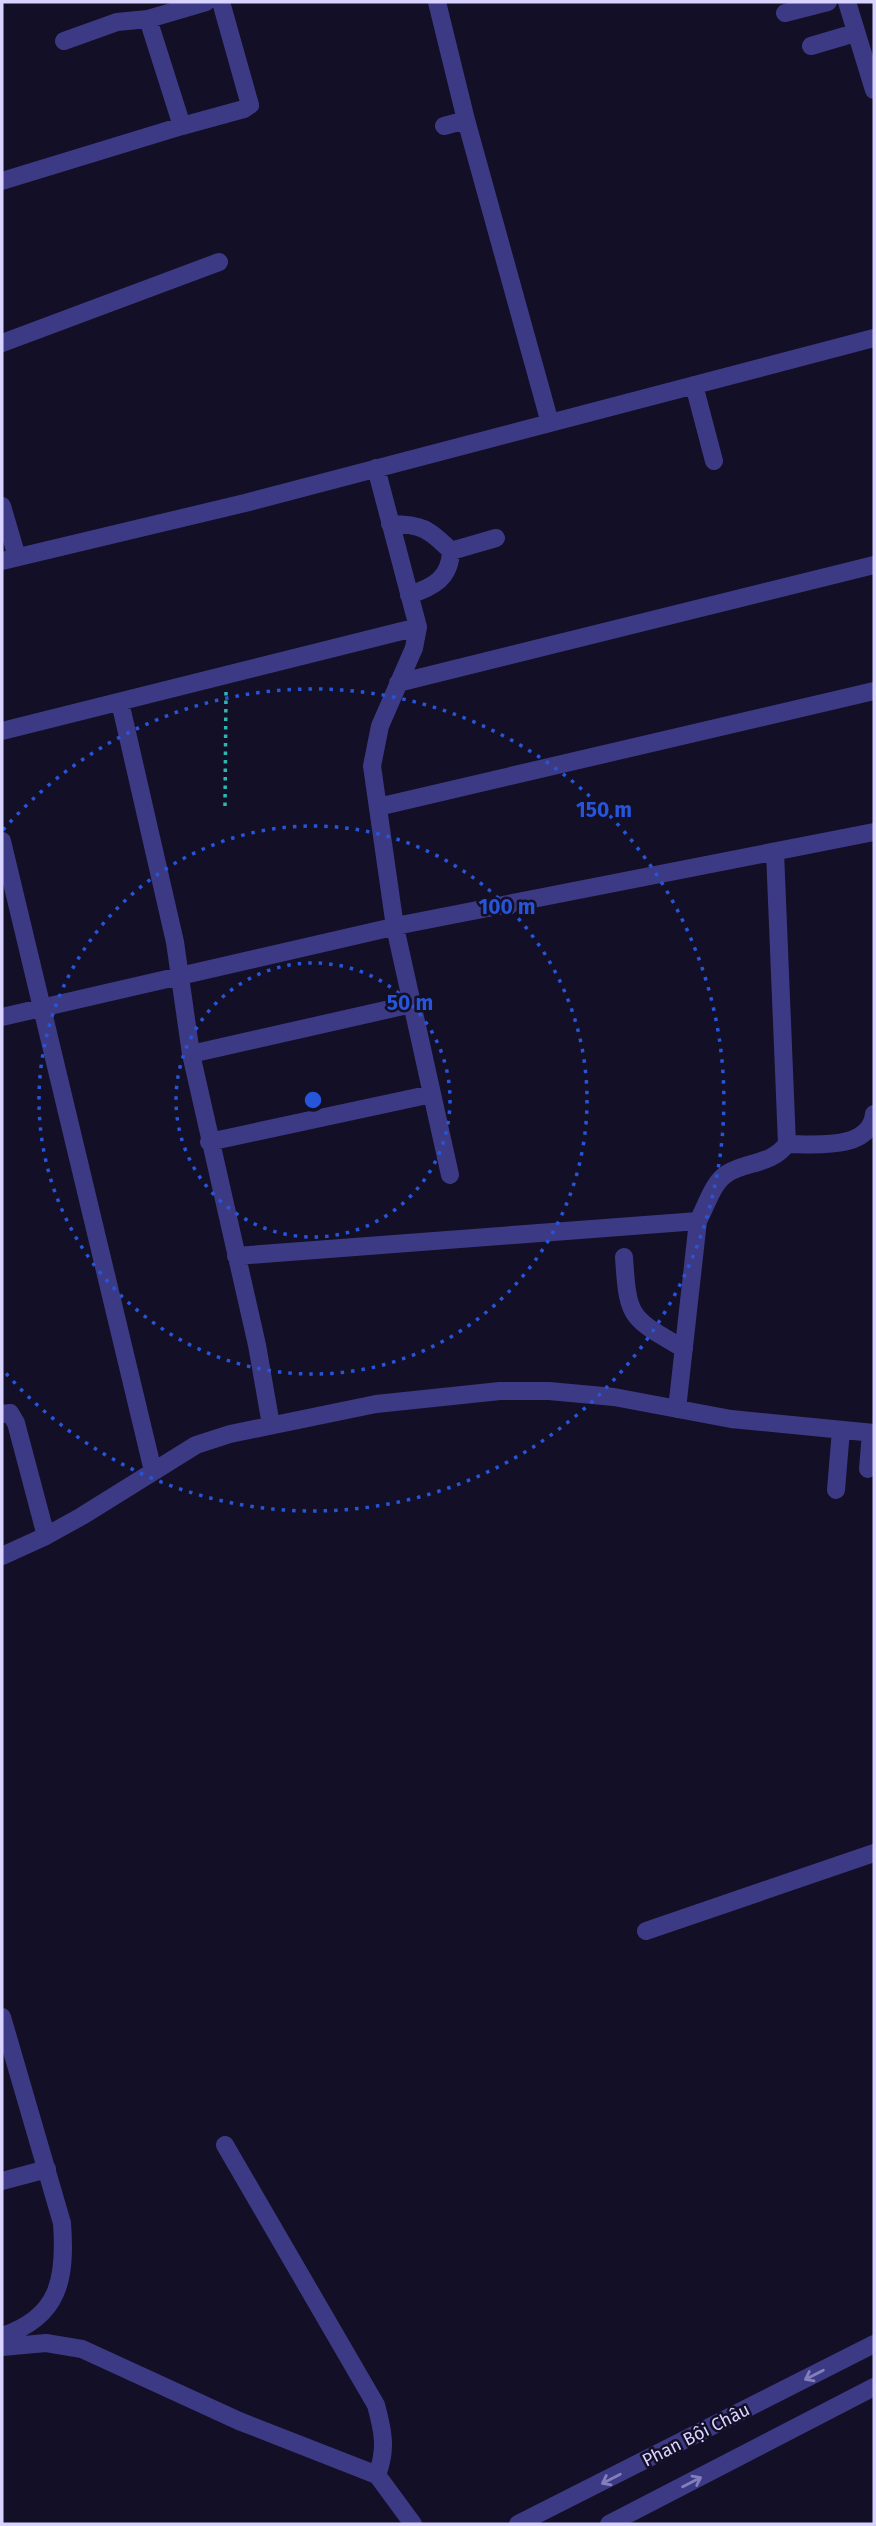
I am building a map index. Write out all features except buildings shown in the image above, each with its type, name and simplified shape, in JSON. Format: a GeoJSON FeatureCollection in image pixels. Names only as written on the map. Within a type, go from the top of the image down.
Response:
{"type":"FeatureCollection","features":[{"type":"Feature","properties":{"kind":"street"},"geometry":{"type":"LineString","coordinates":[[64,41],[117,22],[148,19],[206,2]]}},
{"type":"Feature","properties":{"kind":"street"},"geometry":{"type":"LineString","coordinates":[[2,181],[250,105],[251,97],[220,2]]}},
{"type":"Feature","properties":{"kind":"street"},"geometry":{"type":"LineString","coordinates":[[437,2],[466,120],[550,423]]}},
{"type":"Feature","properties":{"kind":"street"},"geometry":{"type":"LineString","coordinates":[[785,13],[828,2]]}},
{"type":"Feature","properties":{"kind":"street"},"geometry":{"type":"LineString","coordinates":[[847,2],[874,90]]}},
{"type":"Feature","properties":{"kind":"street"},"geometry":{"type":"LineString","coordinates":[[148,19],[182,126]]}},
{"type":"Feature","properties":{"kind":"street"},"geometry":{"type":"LineString","coordinates":[[811,46],[855,33]]}},
{"type":"Feature","properties":{"kind":"street"},"geometry":{"type":"LineString","coordinates":[[444,126],[466,120]]}},
{"type":"Feature","properties":{"kind":"street"},"geometry":{"type":"LineString","coordinates":[[2,343],[219,262]]}},
{"type":"Feature","properties":{"kind":"street"},"geometry":{"type":"LineString","coordinates":[[2,506],[9,559],[376,468],[874,338]]}},
{"type":"Feature","properties":{"kind":"street"},"geometry":{"type":"LineString","coordinates":[[694,385],[713,461]]}},
{"type":"Feature","properties":{"kind":"street"},"geometry":{"type":"LineString","coordinates":[[376,468],[418,627],[414,648],[380,726],[372,766],[396,927],[450,1175]]}},
{"type":"Feature","properties":{"kind":"street"},"geometry":{"type":"LineString","coordinates":[[390,524],[412,524],[431,530],[451,551],[450,566],[441,581],[409,595]]}},
{"type":"Feature","properties":{"kind":"street"},"geometry":{"type":"LineString","coordinates":[[451,551],[496,538]]}},
{"type":"Feature","properties":{"kind":"street"},"geometry":{"type":"LineString","coordinates":[[398,683],[874,565]]}},
{"type":"Feature","properties":{"kind":"street"},"geometry":{"type":"LineString","coordinates":[[2,732],[418,627]]}},
{"type":"Feature","properties":{"kind":"street"},"geometry":{"type":"LineString","coordinates":[[378,807],[874,691]]}},
{"type":"Feature","properties":{"kind":"street"},"geometry":{"type":"LineString","coordinates":[[120,702],[180,975],[191,1054],[257,1345],[271,1425]]}},
{"type":"Feature","properties":{"kind":"street"},"geometry":{"type":"LineString","coordinates":[[2,1017],[39,1006],[396,927],[874,832]]}},
{"type":"Feature","properties":{"kind":"street"},"geometry":{"type":"LineString","coordinates":[[2,841],[39,1006],[153,1471]]}},
{"type":"Feature","properties":{"kind":"street"},"geometry":{"type":"LineString","coordinates":[[775,852],[787,1144]]}},
{"type":"Feature","properties":{"kind":"street"},"geometry":{"type":"LineString","coordinates":[[191,1054],[412,1004]]}},
{"type":"Feature","properties":{"kind":"street"},"geometry":{"type":"LineString","coordinates":[[209,1142],[432,1094]]}},
{"type":"Feature","properties":{"kind":"street"},"geometry":{"type":"LineString","coordinates":[[677,1409],[698,1221],[720,1179],[728,1172],[767,1161],[787,1144],[830,1144],[861,1137],[873,1125],[874,1114]]}},
{"type":"Feature","properties":{"kind":"street"},"geometry":{"type":"LineString","coordinates":[[236,1255],[698,1221]]}},
{"type":"Feature","properties":{"kind":"street"},"geometry":{"type":"LineString","coordinates":[[624,1257],[626,1299],[632,1314],[638,1322],[684,1349]]}},
{"type":"Feature","properties":{"kind":"street"},"geometry":{"type":"LineString","coordinates":[[2,1556],[46,1536],[196,1445],[271,1425],[376,1404],[500,1391],[549,1391],[614,1397],[731,1419],[872,1433],[868,1469]]}},
{"type":"Feature","properties":{"kind":"street"},"geometry":{"type":"LineString","coordinates":[[2,1414],[10,1413],[16,1423],[46,1536]]}},
{"type":"Feature","properties":{"kind":"street"},"geometry":{"type":"LineString","coordinates":[[836,1490],[841,1430]]}},
{"type":"Feature","properties":{"kind":"street"},"geometry":{"type":"LineString","coordinates":[[646,1931],[874,1853]]}},
{"type":"Feature","properties":{"kind":"street"},"geometry":{"type":"LineString","coordinates":[[2,2017],[6,2047],[62,2223],[62,2278],[54,2298],[24,2329],[2,2336]]}},
{"type":"Feature","properties":{"kind":"street"},"geometry":{"type":"LineString","coordinates":[[225,2145],[376,2405],[385,2439],[383,2459],[377,2475]]}},
{"type":"Feature","properties":{"kind":"street"},"geometry":{"type":"LineString","coordinates":[[2,2181],[47,2169]]}},
{"type":"Feature","properties":{"kind":"street"},"geometry":{"type":"LineString","coordinates":[[2,2347],[46,2343],[82,2349],[239,2421],[377,2475],[413,2524]]}},
{"type":"Feature","properties":{"kind":"street","name":"Phan Bội Châu"},"geometry":{"type":"LineString","coordinates":[[518,2524],[874,2344]]}},
{"type":"Feature","properties":{"kind":"street"},"geometry":{"type":"LineString","coordinates":[[609,2524],[874,2387]]}},
{"type":"Feature","properties":{"kind":"path"},"geometry":{"type":"LineString","coordinates":[[225,806],[226,675]]}}]}
